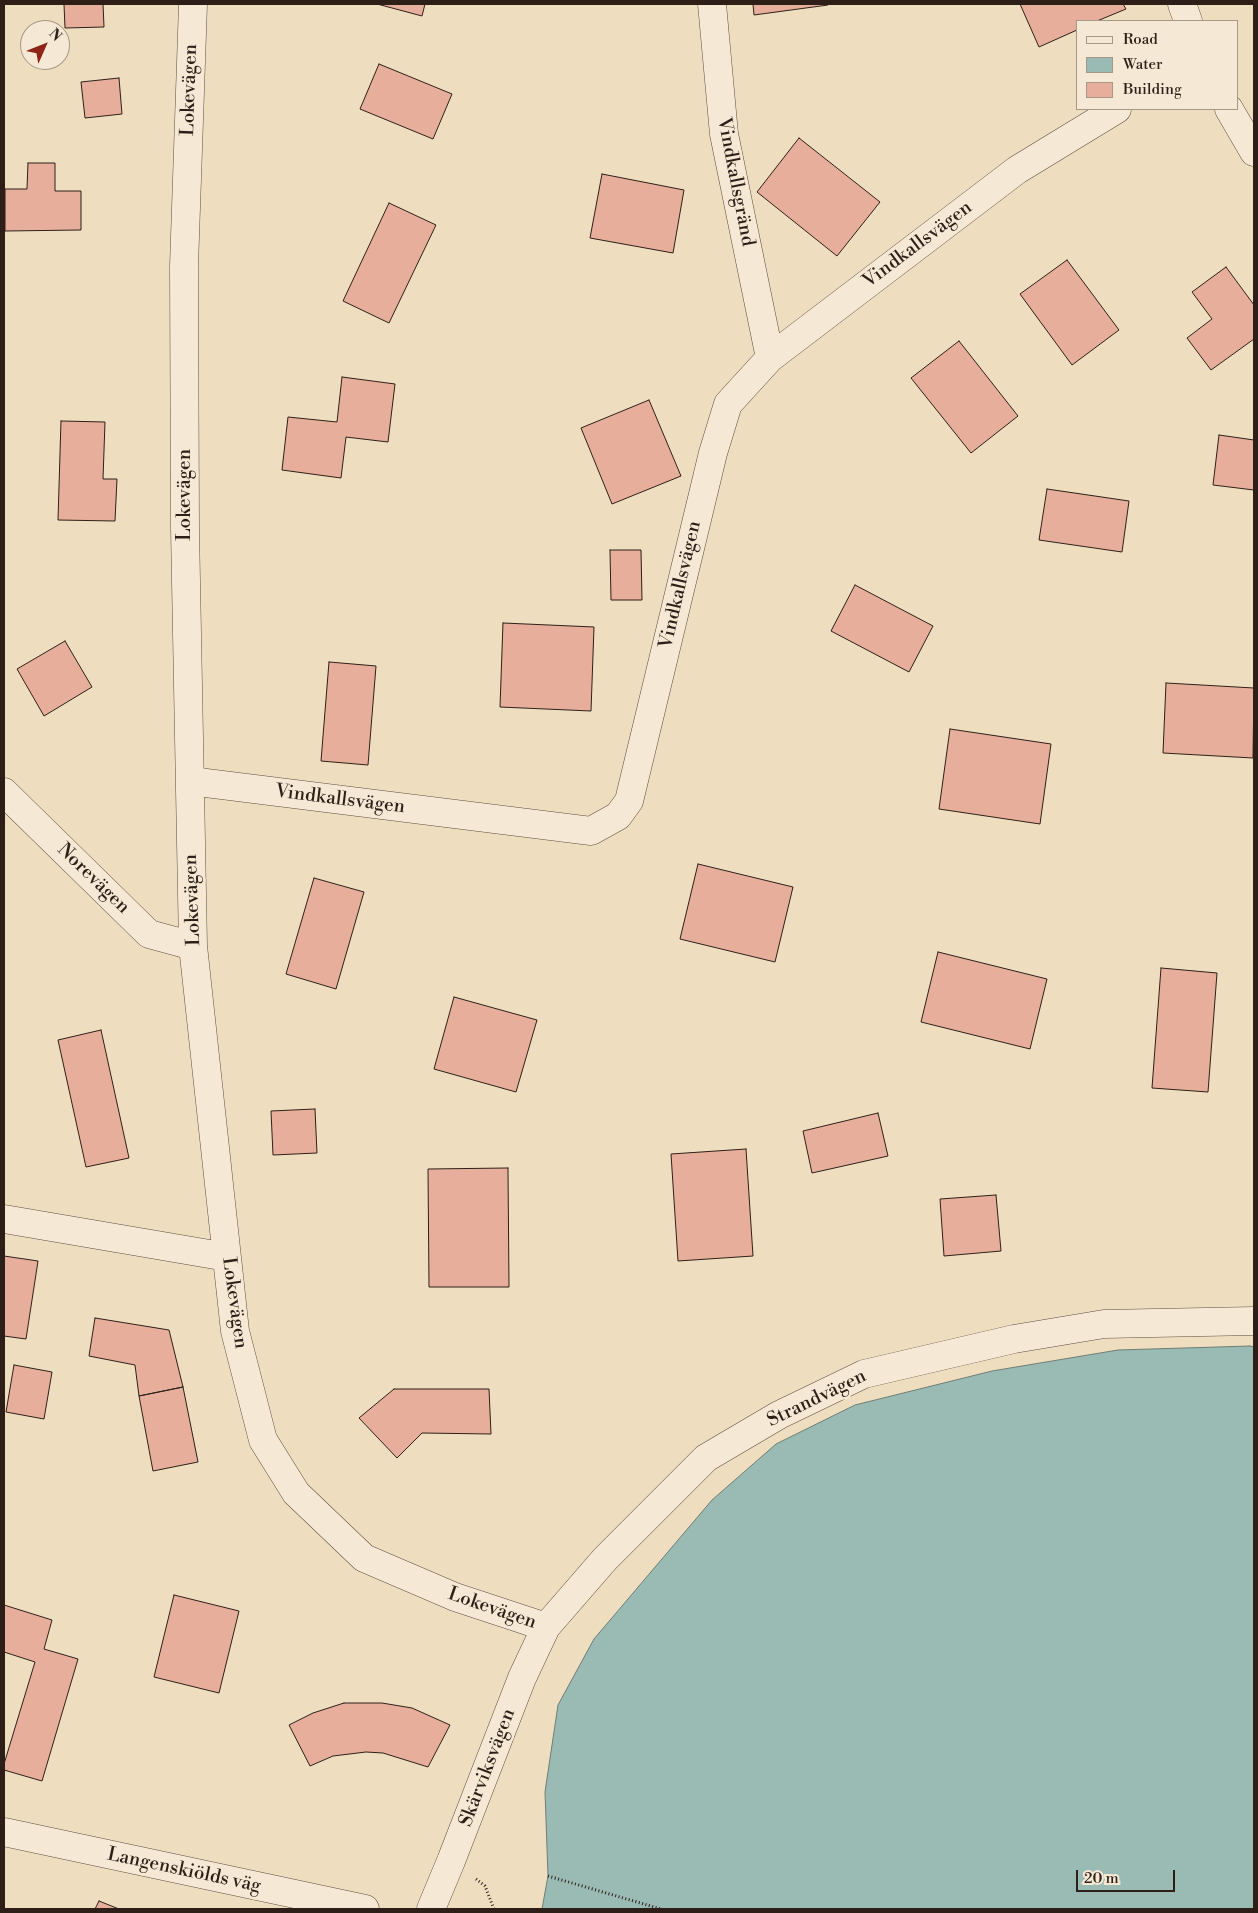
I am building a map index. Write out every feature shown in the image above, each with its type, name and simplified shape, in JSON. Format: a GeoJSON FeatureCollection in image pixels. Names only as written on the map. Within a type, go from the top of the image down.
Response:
{"type":"FeatureCollection","features":[{"type":"Feature","properties":{"kind":"street","name":"Lokevägen"},"geometry":{"type":"LineString","coordinates":[[193,4],[184,266],[185,529],[193,946],[235,1331],[263,1440],[296,1493],[364,1558],[455,1597],[546,1627]]}},
{"type":"Feature","properties":{"kind":"street","name":"Vindkallsgränd"},"geometry":{"type":"LineString","coordinates":[[712,4],[724,134],[770,358]]}},
{"type":"Feature","properties":{"kind":"street"},"geometry":{"type":"LineString","coordinates":[[1182,4],[1188,20]]}},
{"type":"Feature","properties":{"kind":"street","name":"Vindkallsvägen"},"geometry":{"type":"LineString","coordinates":[[190,781],[591,831],[618,816],[629,801],[713,453],[728,404],[770,358],[1017,170],[1115,110]]}},
{"type":"Feature","properties":{"kind":"street"},"geometry":{"type":"LineString","coordinates":[[1230,110],[1254,152]]}},
{"type":"Feature","properties":{"kind":"street","name":"Norevägen"},"geometry":{"type":"LineString","coordinates":[[4,792],[149,934],[193,946]]}},
{"type":"Feature","properties":{"kind":"street"},"geometry":{"type":"LineString","coordinates":[[4,1219],[227,1257]]}},
{"type":"Feature","properties":{"kind":"street","name":"Strandvägen"},"geometry":{"type":"LineString","coordinates":[[546,1627],[605,1559],[706,1458],[779,1415],[864,1374],[1014,1339],[1104,1324],[1254,1321]]}},
{"type":"Feature","properties":{"kind":"street","name":"Skärviksvägen"},"geometry":{"type":"LineString","coordinates":[[430,1909],[452,1861],[522,1678],[546,1627]]}},
{"type":"Feature","properties":{"kind":"street","name":"Langenskiölds väg"},"geometry":{"type":"LineString","coordinates":[[4,1832],[365,1909]]}},
{"type":"Feature","properties":{"kind":"path"},"geometry":{"type":"LineString","coordinates":[[548,1876],[661,1909]]}},
{"type":"Feature","properties":{"kind":"water"},"geometry":{"type":"Polygon","coordinates":[[[1254,1347],[1254,1909],[542,1909],[548,1876],[545,1792],[558,1705],[594,1639],[712,1500],[776,1444],[855,1405],[992,1371],[1118,1350],[1254,1347]]]}},
{"type":"Feature","properties":{"kind":"building"},"geometry":{"type":"Polygon","coordinates":[[[64,4],[103,4],[104,27],[70,28],[70,20],[65,20],[64,4]]]}},
{"type":"Feature","properties":{"kind":"building"},"geometry":{"type":"Polygon","coordinates":[[[377,4],[425,4],[422,16],[377,4]]]}},
{"type":"Feature","properties":{"kind":"building"},"geometry":{"type":"Polygon","coordinates":[[[753,4],[827,4],[828,5],[754,15],[753,4]]]}},
{"type":"Feature","properties":{"kind":"building"},"geometry":{"type":"Polygon","coordinates":[[[1020,4],[1123,4],[1126,9],[1099,20],[1076,20],[1076,30],[1039,47],[1020,4]]]}},
{"type":"Feature","properties":{"kind":"building"},"geometry":{"type":"Polygon","coordinates":[[[379,64],[452,94],[433,139],[360,109],[379,64]]]}},
{"type":"Feature","properties":{"kind":"building"},"geometry":{"type":"Polygon","coordinates":[[[119,78],[122,114],[85,118],[81,82],[119,78]]]}},
{"type":"Feature","properties":{"kind":"building"},"geometry":{"type":"Polygon","coordinates":[[[799,138],[880,202],[837,256],[757,192],[799,138]]]}},
{"type":"Feature","properties":{"kind":"building"},"geometry":{"type":"Polygon","coordinates":[[[28,163],[55,163],[55,191],[81,191],[81,230],[5,231],[5,189],[27,189],[28,163]]]}},
{"type":"Feature","properties":{"kind":"building"},"geometry":{"type":"Polygon","coordinates":[[[602,174],[684,190],[673,253],[590,238],[602,174]]]}},
{"type":"Feature","properties":{"kind":"building"},"geometry":{"type":"Polygon","coordinates":[[[389,203],[436,225],[389,323],[343,301],[389,203]]]}},
{"type":"Feature","properties":{"kind":"building"},"geometry":{"type":"Polygon","coordinates":[[[1067,260],[1119,330],[1072,365],[1020,294],[1067,260]]]}},
{"type":"Feature","properties":{"kind":"building"},"geometry":{"type":"Polygon","coordinates":[[[1226,267],[1254,305],[1254,339],[1211,370],[1187,338],[1212,319],[1192,292],[1226,267]]]}},
{"type":"Feature","properties":{"kind":"building"},"geometry":{"type":"Polygon","coordinates":[[[959,341],[1018,416],[971,453],[911,378],[959,341]]]}},
{"type":"Feature","properties":{"kind":"building"},"geometry":{"type":"Polygon","coordinates":[[[342,377],[395,384],[388,442],[346,437],[341,478],[282,470],[288,417],[337,422],[342,377]]]}},
{"type":"Feature","properties":{"kind":"building"},"geometry":{"type":"Polygon","coordinates":[[[649,400],[681,476],[612,504],[581,428],[649,400]]]}},
{"type":"Feature","properties":{"kind":"building"},"geometry":{"type":"Polygon","coordinates":[[[61,421],[105,422],[103,479],[117,479],[115,521],[58,520],[61,421]]]}},
{"type":"Feature","properties":{"kind":"building"},"geometry":{"type":"Polygon","coordinates":[[[1219,435],[1254,440],[1254,490],[1213,485],[1219,435]]]}},
{"type":"Feature","properties":{"kind":"building"},"geometry":{"type":"Polygon","coordinates":[[[1047,489],[1129,501],[1122,552],[1039,540],[1047,489]]]}},
{"type":"Feature","properties":{"kind":"building"},"geometry":{"type":"Polygon","coordinates":[[[610,550],[641,550],[642,600],[611,600],[610,550]]]}},
{"type":"Feature","properties":{"kind":"building"},"geometry":{"type":"Polygon","coordinates":[[[855,585],[933,626],[909,672],[831,631],[855,585]]]}},
{"type":"Feature","properties":{"kind":"building"},"geometry":{"type":"Polygon","coordinates":[[[503,623],[594,627],[591,711],[500,707],[503,623]]]}},
{"type":"Feature","properties":{"kind":"building"},"geometry":{"type":"Polygon","coordinates":[[[65,641],[92,687],[44,716],[17,669],[65,641]]]}},
{"type":"Feature","properties":{"kind":"building"},"geometry":{"type":"Polygon","coordinates":[[[329,662],[376,666],[368,765],[321,761],[329,662]]]}},
{"type":"Feature","properties":{"kind":"building"},"geometry":{"type":"Polygon","coordinates":[[[1166,683],[1254,688],[1253,758],[1163,753],[1166,683]]]}},
{"type":"Feature","properties":{"kind":"building"},"geometry":{"type":"Polygon","coordinates":[[[950,729],[1051,744],[1040,824],[939,809],[950,729]]]}},
{"type":"Feature","properties":{"kind":"building"},"geometry":{"type":"Polygon","coordinates":[[[698,864],[793,887],[775,962],[680,939],[698,864]]]}},
{"type":"Feature","properties":{"kind":"building"},"geometry":{"type":"Polygon","coordinates":[[[314,878],[364,892],[336,989],[286,974],[314,878]]]}},
{"type":"Feature","properties":{"kind":"building"},"geometry":{"type":"Polygon","coordinates":[[[938,952],[1047,979],[1030,1049],[921,1022],[938,952]]]}},
{"type":"Feature","properties":{"kind":"building"},"geometry":{"type":"Polygon","coordinates":[[[1161,968],[1217,973],[1208,1092],[1152,1088],[1161,968]]]}},
{"type":"Feature","properties":{"kind":"building"},"geometry":{"type":"Polygon","coordinates":[[[454,997],[537,1020],[516,1092],[434,1069],[454,997]]]}},
{"type":"Feature","properties":{"kind":"building"},"geometry":{"type":"Polygon","coordinates":[[[101,1030],[129,1158],[86,1167],[58,1040],[101,1030]]]}},
{"type":"Feature","properties":{"kind":"building"},"geometry":{"type":"Polygon","coordinates":[[[315,1109],[317,1153],[273,1155],[271,1111],[315,1109]]]}},
{"type":"Feature","properties":{"kind":"building"},"geometry":{"type":"Polygon","coordinates":[[[878,1113],[888,1156],[812,1173],[803,1131],[878,1113]]]}},
{"type":"Feature","properties":{"kind":"building"},"geometry":{"type":"Polygon","coordinates":[[[746,1149],[753,1256],[678,1261],[671,1154],[746,1149]]]}},
{"type":"Feature","properties":{"kind":"building"},"geometry":{"type":"Polygon","coordinates":[[[508,1168],[509,1287],[429,1287],[428,1169],[508,1168]]]}},
{"type":"Feature","properties":{"kind":"building"},"geometry":{"type":"Polygon","coordinates":[[[996,1195],[1001,1251],[944,1256],[940,1199],[996,1195]]]}},
{"type":"Feature","properties":{"kind":"building"},"geometry":{"type":"Polygon","coordinates":[[[4,1256],[38,1261],[26,1339],[4,1336],[4,1256]]]}},
{"type":"Feature","properties":{"kind":"building"},"geometry":{"type":"Polygon","coordinates":[[[95,1318],[169,1330],[183,1387],[139,1396],[135,1365],[89,1356],[95,1318]]]}},
{"type":"Feature","properties":{"kind":"building"},"geometry":{"type":"Polygon","coordinates":[[[14,1365],[52,1372],[44,1419],[6,1412],[14,1365]]]}},
{"type":"Feature","properties":{"kind":"building"},"geometry":{"type":"Polygon","coordinates":[[[183,1387],[198,1462],[153,1471],[139,1396],[183,1387]]]}},
{"type":"Feature","properties":{"kind":"building"},"geometry":{"type":"Polygon","coordinates":[[[394,1389],[489,1389],[491,1434],[422,1433],[397,1458],[359,1418],[394,1389]]]}},
{"type":"Feature","properties":{"kind":"building"},"geometry":{"type":"Polygon","coordinates":[[[174,1595],[239,1611],[219,1693],[154,1677],[174,1595]]]}},
{"type":"Feature","properties":{"kind":"building"},"geometry":{"type":"Polygon","coordinates":[[[4,1605],[52,1620],[44,1649],[78,1659],[42,1781],[4,1770],[4,1764],[35,1662],[4,1652],[4,1605]]]}},
{"type":"Feature","properties":{"kind":"building"},"geometry":{"type":"Polygon","coordinates":[[[344,1703],[382,1703],[412,1708],[450,1725],[428,1767],[383,1753],[366,1752],[333,1756],[310,1766],[289,1725],[313,1713],[344,1703]]]}},
{"type":"Feature","properties":{"kind":"building"},"geometry":{"type":"Polygon","coordinates":[[[99,1901],[119,1909],[95,1909],[99,1901]]]}}]}
